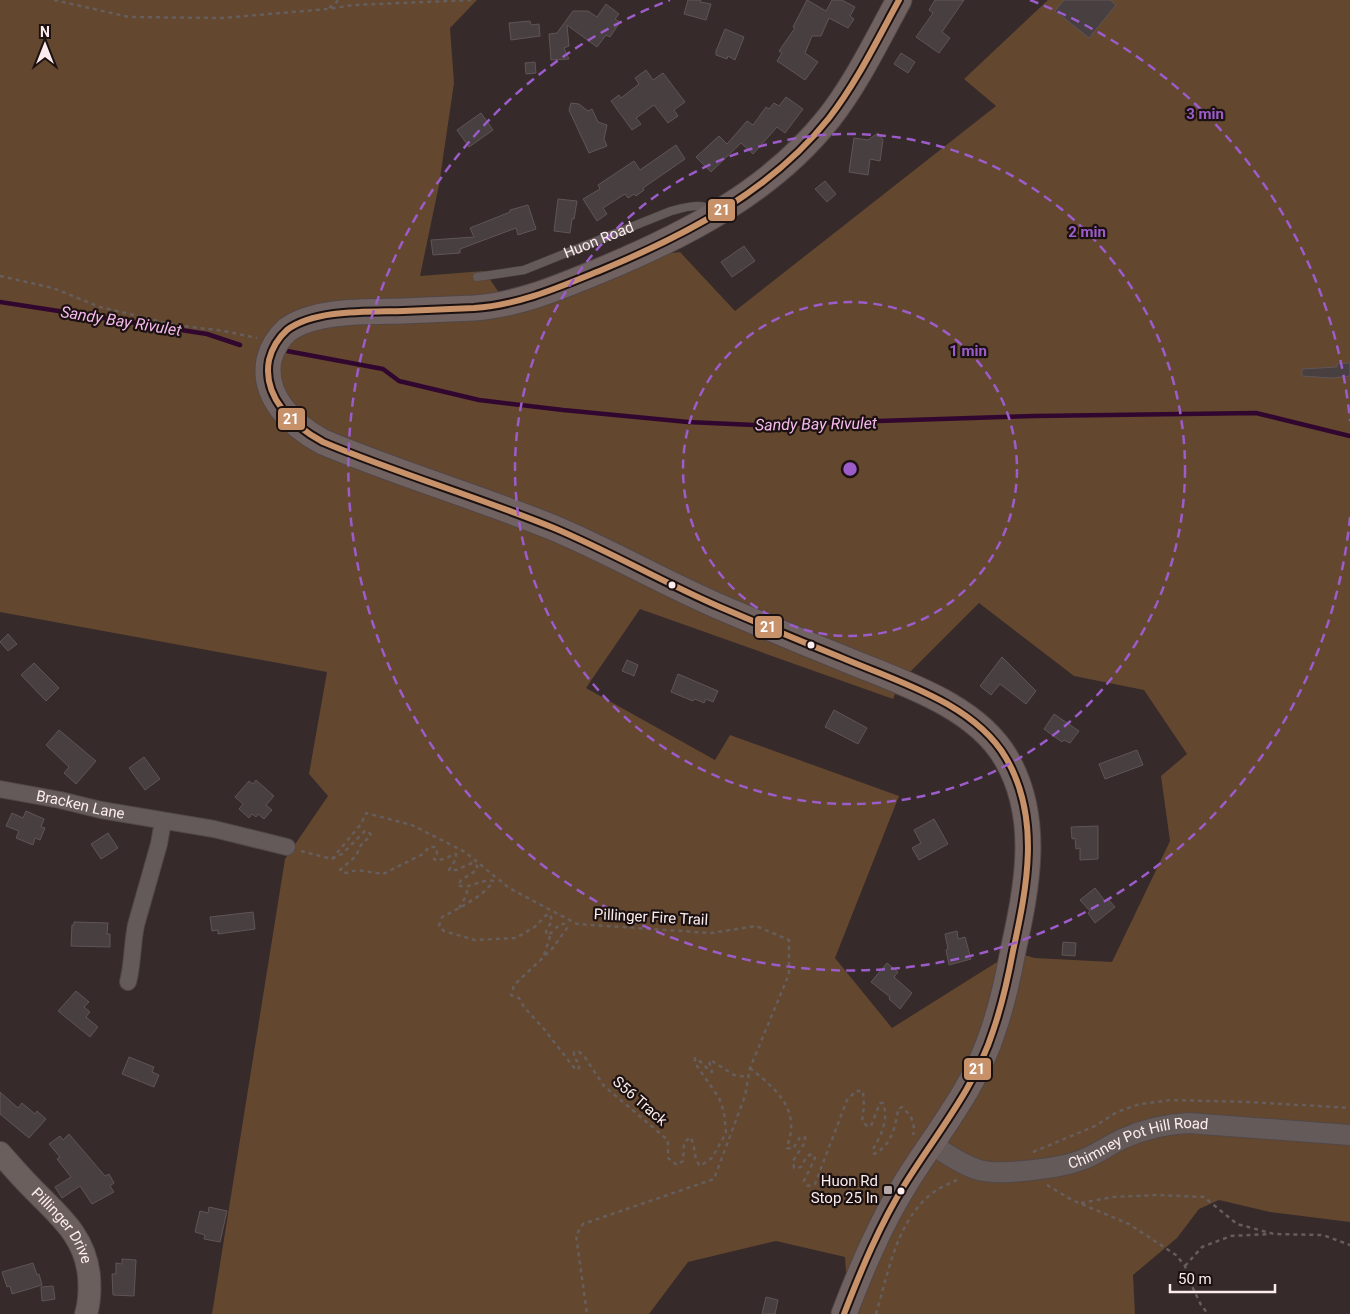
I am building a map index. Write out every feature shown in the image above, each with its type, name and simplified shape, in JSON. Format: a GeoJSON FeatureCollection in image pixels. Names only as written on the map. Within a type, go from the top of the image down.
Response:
{"type":"FeatureCollection","features":[{"type":"Feature","properties":{"kind":"main road","name":"Huon Road"},"geometry":{"type":"LineString","coordinates":[[844,1314],[886,1219],[905,1184],[922,1142],[966,1091],[987,1048],[1006,984],[1022,911],[1029,855],[1024,801],[1020,786],[1005,755],[987,732],[963,714],[930,695],[710,603],[616,556],[563,533],[346,452],[316,438],[299,427],[280,405],[270,387],[268,365],[276,342],[296,324],[323,316],[478,308],[507,304],[537,296],[646,251],[717,214],[760,184],[793,156],[829,118],[865,61],[899,0]]}},
{"type":"Feature","properties":{"kind":"main road","name":"Pillinger Drive"},"geometry":{"type":"LineString","coordinates":[[0,1153],[62,1219],[84,1249],[90,1289],[86,1314]]}},
{"type":"Feature","properties":{"kind":"street","name":"Bracken Lane"},"geometry":{"type":"LineString","coordinates":[[0,789],[162,821],[214,829],[287,848]]}},
{"type":"Feature","properties":{"kind":"street"},"geometry":{"type":"LineString","coordinates":[[128,982],[131,970],[134,930],[159,844],[162,821]]}},
{"type":"Feature","properties":{"kind":"street","name":"Chimney Pot Hill Road"},"geometry":{"type":"LineString","coordinates":[[922,1142],[962,1163],[980,1170],[995,1172],[1038,1169],[1083,1160],[1122,1139],[1173,1123],[1350,1135]]}},
{"type":"Feature","properties":{"kind":"lane","name":"Huon Road"},"geometry":{"type":"LineString","coordinates":[[476,277],[524,270],[671,211],[686,207],[708,208],[717,214]]}},
{"type":"Feature","properties":{"kind":"path"},"geometry":{"type":"LineString","coordinates":[[54,0],[129,17],[222,18],[328,9],[352,5],[474,0]]}},
{"type":"Feature","properties":{"kind":"path"},"geometry":{"type":"LineString","coordinates":[[328,9],[339,0]]}},
{"type":"Feature","properties":{"kind":"path"},"geometry":{"type":"LineString","coordinates":[[0,276],[53,288],[100,307],[156,321],[224,331],[276,342]]}},
{"type":"Feature","properties":{"kind":"path","name":"Pillinger Fire Trail"},"geometry":{"type":"LineString","coordinates":[[332,859],[361,824],[366,813],[412,825],[465,852],[509,888],[578,924],[711,933],[756,926],[789,940],[789,974],[750,1068],[745,1096],[714,1179],[583,1224],[576,1235],[587,1314]]}},
{"type":"Feature","properties":{"kind":"path","name":"S56 Track"},"geometry":{"type":"LineString","coordinates":[[332,859],[342,854],[365,831],[368,831],[371,835],[361,845],[356,856],[340,870],[346,873],[357,870],[383,874],[423,854],[428,847],[436,846],[437,854],[434,859],[437,861],[456,854],[456,859],[449,870],[456,870],[472,863],[477,866],[476,870],[461,880],[458,886],[468,886],[488,880],[493,881],[474,900],[466,902],[458,910],[442,917],[439,926],[444,931],[475,940],[516,938],[536,926],[545,916],[550,914],[552,921],[546,931],[547,935],[551,933]]}},
{"type":"Feature","properties":{"kind":"path"},"geometry":{"type":"LineString","coordinates":[[287,848],[332,859]]}},
{"type":"Feature","properties":{"kind":"path","name":"S56 Track"},"geometry":{"type":"LineString","coordinates":[[458,910],[466,896],[468,886]]}},
{"type":"Feature","properties":{"kind":"path","name":"S56 Track"},"geometry":{"type":"LineString","coordinates":[[542,958],[551,933],[560,924],[566,924],[567,928],[552,949],[514,985],[511,996],[519,998],[524,1007],[576,1070],[579,1068],[579,1063],[574,1058],[574,1052],[579,1052],[584,1056],[604,1086],[668,1140],[668,1158],[677,1165],[683,1161],[684,1143],[690,1137],[694,1142],[695,1160],[700,1166],[712,1158],[726,1133],[724,1112],[720,1098],[695,1063],[695,1058],[702,1061],[708,1070],[712,1072],[709,1061],[734,1074],[748,1077]]}},
{"type":"Feature","properties":{"kind":"path"},"geometry":{"type":"LineString","coordinates":[[750,1068],[772,1086],[788,1109],[792,1126],[787,1148],[793,1149],[800,1137],[805,1137],[793,1161],[794,1168],[801,1167],[807,1156],[812,1154],[815,1158],[804,1181],[808,1186],[815,1184],[847,1100],[856,1091],[863,1091],[864,1107],[862,1121],[866,1126],[871,1126],[880,1103],[883,1103],[885,1107],[883,1133],[873,1149],[874,1154],[879,1152],[891,1138],[897,1124],[898,1109],[902,1107],[912,1119],[914,1130],[922,1142]]}},
{"type":"Feature","properties":{"kind":"path"},"geometry":{"type":"LineString","coordinates":[[1038,1169],[1048,1186],[1129,1224],[1176,1255],[1186,1266],[1190,1282],[1201,1305],[1208,1314]]}},
{"type":"Feature","properties":{"kind":"path"},"geometry":{"type":"LineString","coordinates":[[1081,1203],[1112,1197],[1157,1195],[1204,1197],[1237,1224],[1274,1234]]}},
{"type":"Feature","properties":{"kind":"path"},"geometry":{"type":"LineString","coordinates":[[1186,1266],[1202,1248],[1231,1236],[1274,1234],[1323,1235],[1350,1245]]}},
{"type":"Feature","properties":{"kind":"shaded area"},"geometry":{"type":"Polygon","coordinates":[[[0,0],[477,0],[450,28],[454,83],[439,185],[420,276],[484,271],[507,304],[631,258],[680,252],[735,311],[996,106],[964,79],[1048,0],[1350,0],[1350,1222],[1270,1212],[1219,1200],[1199,1209],[1177,1238],[1133,1275],[1135,1314],[843,1314],[848,1304],[845,1257],[776,1241],[688,1262],[649,1314],[212,1314],[285,859],[328,796],[309,774],[327,672],[0,612],[0,0]],[[979,603],[900,682],[893,699],[640,609],[586,688],[715,760],[730,735],[899,796],[835,958],[892,1028],[1013,952],[1035,958],[1112,962],[1170,841],[1161,776],[1187,754],[1144,690],[1074,676],[979,603]]]}},
{"type":"Feature","properties":{"kind":"building"},"geometry":{"type":"Polygon","coordinates":[[[688,0],[701,0],[700,2],[711,4],[706,20],[684,14],[688,0]]]}},
{"type":"Feature","properties":{"kind":"building"},"geometry":{"type":"Polygon","coordinates":[[[807,0],[826,11],[832,0],[842,0],[855,7],[850,16],[854,19],[848,28],[829,18],[821,36],[812,36],[805,53],[818,62],[805,80],[777,61],[782,53],[779,51],[795,28],[793,27],[807,0]]]}},
{"type":"Feature","properties":{"kind":"building"},"geometry":{"type":"Polygon","coordinates":[[[935,0],[964,0],[942,32],[950,38],[939,53],[916,37],[933,13],[929,10],[935,0]]]}},
{"type":"Feature","properties":{"kind":"building"},"geometry":{"type":"Polygon","coordinates":[[[1064,0],[1110,0],[1116,5],[1089,38],[1055,11],[1064,0]]]}},
{"type":"Feature","properties":{"kind":"building"},"geometry":{"type":"Polygon","coordinates":[[[606,4],[619,14],[615,19],[620,22],[610,37],[606,35],[597,47],[567,25],[569,46],[564,48],[569,59],[551,60],[549,34],[557,33],[573,11],[588,11],[597,17],[606,4]]]}},
{"type":"Feature","properties":{"kind":"building"},"geometry":{"type":"Polygon","coordinates":[[[530,21],[531,25],[539,24],[540,36],[511,40],[509,23],[530,21]]]}},
{"type":"Feature","properties":{"kind":"building"},"geometry":{"type":"Polygon","coordinates":[[[725,29],[744,37],[735,60],[728,56],[727,59],[716,55],[725,29]]]}},
{"type":"Feature","properties":{"kind":"building"},"geometry":{"type":"Polygon","coordinates":[[[901,53],[915,62],[908,73],[894,64],[901,53]]]}},
{"type":"Feature","properties":{"kind":"building"},"geometry":{"type":"Polygon","coordinates":[[[535,62],[536,73],[526,74],[525,63],[535,62]]]}},
{"type":"Feature","properties":{"kind":"building"},"geometry":{"type":"Polygon","coordinates":[[[646,70],[653,80],[663,73],[685,102],[674,110],[678,116],[668,123],[654,105],[636,118],[641,124],[632,130],[611,101],[619,95],[621,98],[639,84],[635,78],[646,70]]]}},
{"type":"Feature","properties":{"kind":"building"},"geometry":{"type":"Polygon","coordinates":[[[786,97],[803,109],[785,133],[777,127],[753,154],[741,143],[711,172],[696,157],[719,136],[727,144],[747,121],[753,125],[766,107],[769,109],[774,103],[779,106],[786,97]]]}},
{"type":"Feature","properties":{"kind":"building"},"geometry":{"type":"Polygon","coordinates":[[[571,103],[579,104],[588,111],[592,109],[598,122],[607,125],[604,139],[607,146],[589,153],[569,110],[571,103]]]}},
{"type":"Feature","properties":{"kind":"building"},"geometry":{"type":"Polygon","coordinates":[[[481,113],[493,130],[469,147],[457,130],[481,113]]]}},
{"type":"Feature","properties":{"kind":"building"},"geometry":{"type":"Polygon","coordinates":[[[878,133],[883,140],[880,161],[870,159],[868,175],[849,172],[854,138],[868,140],[878,133]]]}},
{"type":"Feature","properties":{"kind":"building"},"geometry":{"type":"Polygon","coordinates":[[[676,145],[685,159],[643,188],[644,190],[636,196],[634,194],[628,198],[625,194],[603,208],[607,214],[597,221],[583,199],[600,189],[598,185],[634,161],[640,170],[676,145]]]}},
{"type":"Feature","properties":{"kind":"building"},"geometry":{"type":"Polygon","coordinates":[[[825,181],[836,194],[827,202],[815,189],[825,181]]]}},
{"type":"Feature","properties":{"kind":"building"},"geometry":{"type":"Polygon","coordinates":[[[558,199],[577,201],[570,233],[554,231],[558,199]]]}},
{"type":"Feature","properties":{"kind":"building"},"geometry":{"type":"Polygon","coordinates":[[[528,205],[536,229],[518,235],[516,228],[460,249],[460,253],[433,255],[431,240],[474,237],[470,228],[510,212],[510,210],[528,205]]]}},
{"type":"Feature","properties":{"kind":"building"},"geometry":{"type":"Polygon","coordinates":[[[744,246],[755,261],[732,277],[721,262],[744,246]]]}},
{"type":"Feature","properties":{"kind":"building"},"geometry":{"type":"Polygon","coordinates":[[[1350,363],[1350,376],[1332,378],[1302,376],[1302,369],[1337,367],[1337,364],[1350,363]]]}},
{"type":"Feature","properties":{"kind":"building"},"geometry":{"type":"Polygon","coordinates":[[[8,634],[17,644],[8,651],[0,642],[8,634]]]}},
{"type":"Feature","properties":{"kind":"building"},"geometry":{"type":"Polygon","coordinates":[[[1002,657],[1036,691],[1026,704],[1000,684],[991,695],[980,686],[1002,657]]]}},
{"type":"Feature","properties":{"kind":"building"},"geometry":{"type":"Polygon","coordinates":[[[627,660],[638,665],[634,676],[622,671],[627,660]]]}},
{"type":"Feature","properties":{"kind":"building"},"geometry":{"type":"Polygon","coordinates":[[[34,663],[59,688],[46,701],[21,675],[34,663]]]}},
{"type":"Feature","properties":{"kind":"building"},"geometry":{"type":"Polygon","coordinates":[[[678,674],[718,691],[713,702],[706,699],[704,703],[695,699],[693,701],[671,692],[678,674]]]}},
{"type":"Feature","properties":{"kind":"building"},"geometry":{"type":"Polygon","coordinates":[[[834,710],[867,728],[858,744],[825,727],[834,710]]]}},
{"type":"Feature","properties":{"kind":"building"},"geometry":{"type":"Polygon","coordinates":[[[1054,714],[1079,731],[1070,743],[1064,740],[1062,742],[1044,729],[1054,714]]]}},
{"type":"Feature","properties":{"kind":"building"},"geometry":{"type":"Polygon","coordinates":[[[59,730],[96,761],[76,784],[64,773],[69,767],[46,745],[59,730]]]}},
{"type":"Feature","properties":{"kind":"building"},"geometry":{"type":"Polygon","coordinates":[[[1137,750],[1143,765],[1105,779],[1099,764],[1137,750]]]}},
{"type":"Feature","properties":{"kind":"building"},"geometry":{"type":"Polygon","coordinates":[[[144,757],[160,779],[145,790],[129,768],[144,757]]]}},
{"type":"Feature","properties":{"kind":"building"},"geometry":{"type":"Polygon","coordinates":[[[256,780],[274,796],[266,805],[272,810],[264,819],[258,814],[256,817],[252,814],[249,818],[239,809],[243,804],[235,797],[249,781],[253,784],[256,780]]]}},
{"type":"Feature","properties":{"kind":"building"},"geometry":{"type":"Polygon","coordinates":[[[26,811],[44,819],[41,827],[45,828],[40,840],[35,838],[33,845],[16,838],[19,831],[6,826],[12,813],[23,818],[26,811]]]}},
{"type":"Feature","properties":{"kind":"building"},"geometry":{"type":"Polygon","coordinates":[[[934,819],[948,844],[919,860],[912,848],[921,843],[914,830],[934,819]]]}},
{"type":"Feature","properties":{"kind":"building"},"geometry":{"type":"Polygon","coordinates":[[[1098,826],[1098,859],[1080,860],[1080,848],[1076,849],[1075,838],[1072,839],[1071,827],[1098,826]]]}},
{"type":"Feature","properties":{"kind":"building"},"geometry":{"type":"Polygon","coordinates":[[[108,833],[118,848],[101,859],[91,844],[108,833]]]}},
{"type":"Feature","properties":{"kind":"building"},"geometry":{"type":"Polygon","coordinates":[[[1095,888],[1105,901],[1108,899],[1115,907],[1095,923],[1088,913],[1090,911],[1080,900],[1095,888]]]}},
{"type":"Feature","properties":{"kind":"building"},"geometry":{"type":"Polygon","coordinates":[[[253,912],[255,929],[218,934],[218,930],[212,931],[210,917],[253,912]]]}},
{"type":"Feature","properties":{"kind":"building"},"geometry":{"type":"Polygon","coordinates":[[[74,922],[108,923],[107,934],[110,934],[110,947],[71,946],[72,925],[74,925],[74,922]]]}},
{"type":"Feature","properties":{"kind":"building"},"geometry":{"type":"Polygon","coordinates":[[[957,931],[958,939],[965,937],[971,959],[949,965],[945,934],[957,931]]]}},
{"type":"Feature","properties":{"kind":"building"},"geometry":{"type":"Polygon","coordinates":[[[1063,942],[1076,943],[1075,956],[1062,955],[1063,942]]]}},
{"type":"Feature","properties":{"kind":"building"},"geometry":{"type":"Polygon","coordinates":[[[887,963],[898,972],[894,977],[912,993],[900,1009],[889,999],[890,997],[871,982],[887,963]]]}},
{"type":"Feature","properties":{"kind":"building"},"geometry":{"type":"Polygon","coordinates":[[[76,991],[89,1002],[84,1007],[90,1012],[86,1017],[98,1027],[90,1037],[58,1011],[76,991]]]}},
{"type":"Feature","properties":{"kind":"building"},"geometry":{"type":"Polygon","coordinates":[[[129,1057],[154,1067],[152,1072],[159,1075],[154,1087],[122,1074],[129,1057]]]}},
{"type":"Feature","properties":{"kind":"building"},"geometry":{"type":"Polygon","coordinates":[[[0,1092],[18,1108],[22,1103],[35,1114],[37,1111],[46,1119],[29,1138],[0,1114],[0,1092]]]}},
{"type":"Feature","properties":{"kind":"building"},"geometry":{"type":"Polygon","coordinates":[[[69,1134],[105,1176],[109,1174],[114,1183],[110,1186],[114,1192],[92,1204],[80,1186],[62,1198],[55,1187],[71,1177],[57,1159],[60,1157],[49,1144],[60,1136],[63,1140],[69,1134]]]}},
{"type":"Feature","properties":{"kind":"building"},"geometry":{"type":"Polygon","coordinates":[[[209,1207],[227,1211],[220,1242],[204,1239],[205,1235],[195,1232],[200,1211],[208,1213],[209,1207]]]}},
{"type":"Feature","properties":{"kind":"building"},"geometry":{"type":"Polygon","coordinates":[[[122,1259],[136,1260],[134,1296],[113,1295],[112,1274],[116,1274],[116,1263],[122,1264],[122,1259]]]}},
{"type":"Feature","properties":{"kind":"building"},"geometry":{"type":"Polygon","coordinates":[[[33,1263],[42,1285],[12,1294],[10,1286],[7,1287],[2,1272],[33,1263]]]}},
{"type":"Feature","properties":{"kind":"building"},"geometry":{"type":"Polygon","coordinates":[[[53,1286],[55,1299],[42,1301],[41,1287],[53,1286]]]}},
{"type":"Feature","properties":{"kind":"building"},"geometry":{"type":"Polygon","coordinates":[[[766,1297],[778,1300],[775,1314],[762,1314],[766,1297]]]}},
{"type":"Feature","properties":{"kind":"waterway","name":"Sandy Bay Rivulet"},"geometry":{"type":"LineString","coordinates":[[0,302],[207,334],[240,345]]}},
{"type":"Feature","properties":{"kind":"waterway","name":"Sandy Bay Rivulet"},"geometry":{"type":"LineString","coordinates":[[287,351],[383,369],[399,381],[479,400],[688,422],[754,425],[1035,416],[1256,413],[1350,436]]}},
{"type":"Feature","properties":{"kind":"transit line","name":"21"},"geometry":{"type":"LineString","coordinates":[[844,1314],[864,1264],[887,1215],[976,1072],[999,1011],[1023,902],[1028,853],[1024,804],[1017,781],[1006,758],[992,739],[974,722],[954,708],[909,685],[720,607],[554,528],[380,465],[323,442],[301,428],[282,409],[270,386],[268,373],[272,351],[281,336],[299,323],[312,318],[343,313],[474,308],[508,303],[572,282],[667,241],[697,225],[755,188],[782,167],[806,144],[829,118],[858,75],[899,0]]}},
{"type":"Feature","properties":{"kind":"place","name":"Huon Rd Stop 25 In"},"geometry":{"type":"Point","coordinates":[888,1190]}}]}
